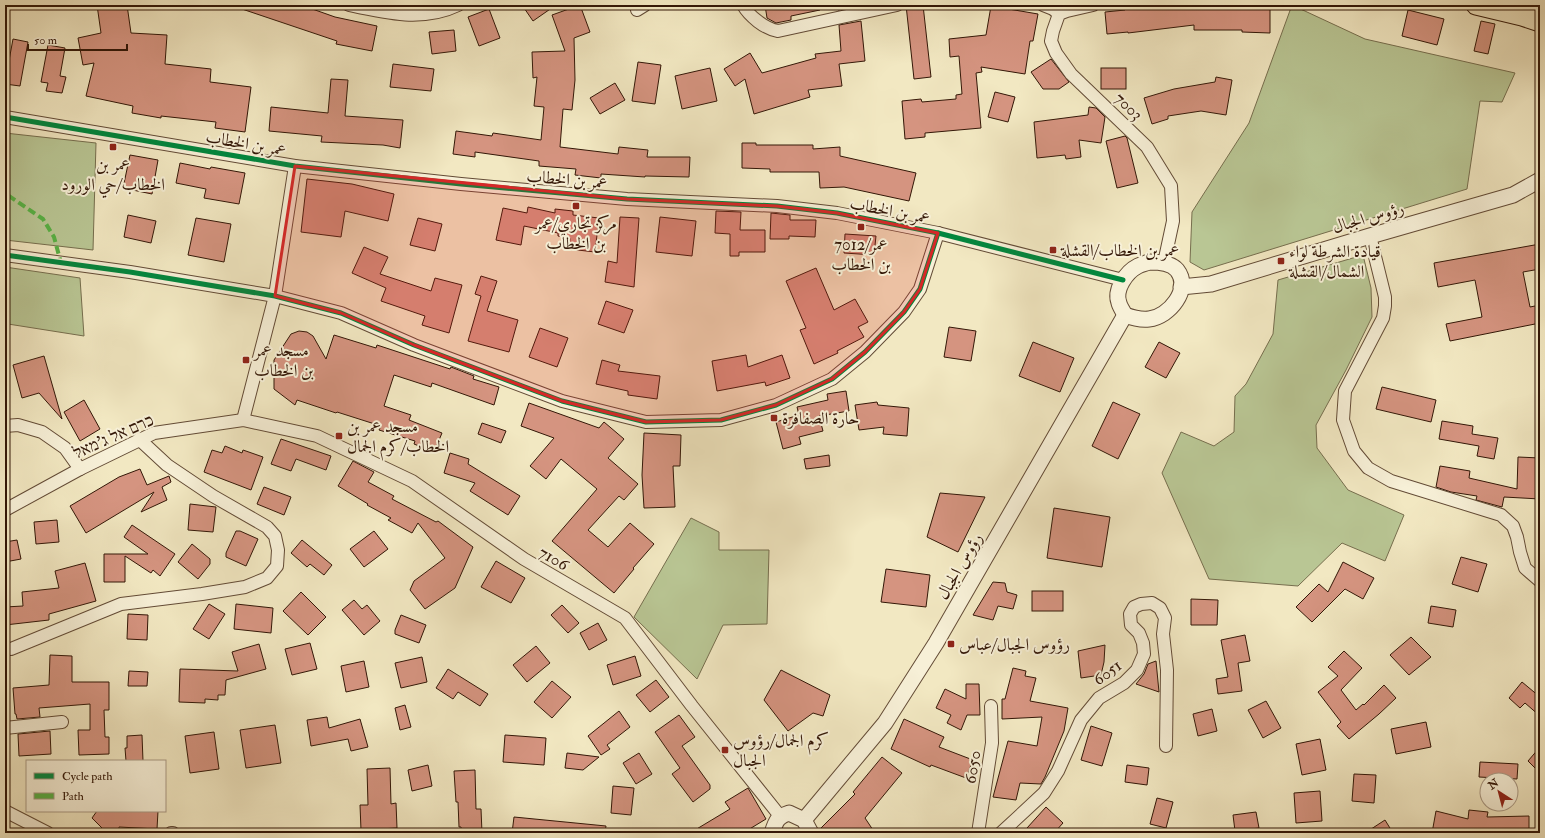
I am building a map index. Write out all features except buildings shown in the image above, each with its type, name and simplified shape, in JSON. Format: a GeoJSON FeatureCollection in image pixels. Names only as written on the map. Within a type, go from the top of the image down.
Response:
{"type":"FeatureCollection","features":[{"type":"Feature","properties":{"kind":"main road"},"geometry":{"type":"LineString","coordinates":[[1476,5],[1540,22]]}},
{"type":"Feature","properties":{"kind":"street"},"geometry":{"type":"LineString","coordinates":[[349,5],[389,14],[426,15],[458,5]]}},
{"type":"Feature","properties":{"kind":"street"},"geometry":{"type":"LineString","coordinates":[[743,5],[750,14],[771,30],[778,31],[897,5]]}},
{"type":"Feature","properties":{"kind":"street"},"geometry":{"type":"LineString","coordinates":[[1042,5],[1059,14],[1093,5]]}},
{"type":"Feature","properties":{"kind":"street","name":"7003"},"geometry":{"type":"LineString","coordinates":[[1059,14],[1051,41],[1056,53],[1071,74],[1147,147],[1170,186],[1173,221],[1164,263]]}},
{"type":"Feature","properties":{"kind":"street","name":"عمر بن الخطاب"},"geometry":{"type":"LineString","coordinates":[[5,117],[295,166],[461,184],[627,199],[776,206],[837,213],[938,233],[1123,280]]}},
{"type":"Feature","properties":{"kind":"street"},"geometry":{"type":"LineString","coordinates":[[243,420],[275,296],[295,166]]}},
{"type":"Feature","properties":{"kind":"street","name":"رؤوس الجبال"},"geometry":{"type":"LineString","coordinates":[[1181,287],[1211,284],[1513,195],[1540,180]]}},
{"type":"Feature","properties":{"kind":"street"},"geometry":{"type":"LineString","coordinates":[[5,256],[130,272],[275,296],[341,313],[414,345],[562,401],[646,422],[721,420],[776,405],[832,378],[865,352],[904,312],[920,289],[938,233]]}},
{"type":"Feature","properties":{"kind":"street"},"geometry":{"type":"LineString","coordinates":[[1370,236],[1385,306],[1383,318],[1345,391],[1342,420],[1354,451],[1368,468],[1391,481],[1501,515],[1512,526],[1517,537],[1525,568],[1540,581]]}},
{"type":"Feature","properties":{"kind":"street"},"geometry":{"type":"LineString","coordinates":[[1150,262],[1164,263],[1176,269],[1181,277],[1179,295],[1172,307],[1163,314],[1151,319],[1137,319],[1125,315],[1118,302],[1118,292],[1123,280],[1138,266],[1150,262]]}},
{"type":"Feature","properties":{"kind":"street","name":"رؤوس الجبال"},"geometry":{"type":"LineString","coordinates":[[807,827],[885,723],[936,643],[1125,315]]}},
{"type":"Feature","properties":{"kind":"street","name":"כרם אל ג'מאל"},"geometry":{"type":"LineString","coordinates":[[5,510],[80,469],[154,433],[243,420]]}},
{"type":"Feature","properties":{"kind":"street","name":"7106"},"geometry":{"type":"LineString","coordinates":[[243,420],[317,436],[412,481],[524,559],[625,618],[692,706],[780,816]]}},
{"type":"Feature","properties":{"kind":"street"},"geometry":{"type":"LineString","coordinates":[[5,426],[18,425],[42,432],[65,448],[80,469]]}},
{"type":"Feature","properties":{"kind":"street"},"geometry":{"type":"LineString","coordinates":[[12,649],[121,604],[245,587],[267,578],[277,566],[278,550],[275,536],[267,527],[213,496],[167,465],[140,439]]}},
{"type":"Feature","properties":{"kind":"street","name":"6051"},"geometry":{"type":"LineString","coordinates":[[1001,833],[1044,793],[1058,771],[1081,720],[1099,698],[1124,683],[1137,670],[1144,654],[1143,643],[1139,633],[1131,625],[1130,614],[1134,608],[1141,604],[1152,603],[1160,608],[1165,618],[1163,634],[1167,670],[1166,746]]}},
{"type":"Feature","properties":{"kind":"street","name":"6050"},"geometry":{"type":"LineString","coordinates":[[978,833],[992,743],[992,706]]}},
{"type":"Feature","properties":{"kind":"street"},"geometry":{"type":"LineString","coordinates":[[5,728],[62,722]]}},
{"type":"Feature","properties":{"kind":"street"},"geometry":{"type":"LineString","coordinates":[[5,811],[47,833]]}},
{"type":"Feature","properties":{"kind":"street"},"geometry":{"type":"LineString","coordinates":[[772,833],[780,816],[790,813],[807,827]]}},
{"type":"Feature","properties":{"kind":"highlighted area"},"geometry":{"type":"Polygon","coordinates":[[[295,166],[627,199],[777,206],[837,213],[938,233],[920,289],[904,312],[865,352],[832,379],[776,405],[721,420],[646,422],[562,401],[414,345],[341,313],[275,296],[295,166]]]}},
{"type":"Feature","properties":{"kind":"green space"},"geometry":{"type":"Polygon","coordinates":[[[1292,5],[1365,39],[1515,73],[1502,102],[1480,101],[1467,189],[1204,270],[1190,262],[1192,212],[1249,123],[1292,5]]]}},
{"type":"Feature","properties":{"kind":"green space"},"geometry":{"type":"Polygon","coordinates":[[[5,133],[96,143],[93,250],[5,240],[5,133]]]}},
{"type":"Feature","properties":{"kind":"green space"},"geometry":{"type":"Polygon","coordinates":[[[1363,255],[1371,288],[1372,317],[1346,370],[1316,425],[1317,448],[1348,490],[1404,515],[1385,561],[1342,543],[1298,586],[1209,579],[1162,473],[1181,432],[1214,446],[1234,432],[1235,396],[1246,384],[1273,334],[1278,280],[1363,255]]]}},
{"type":"Feature","properties":{"kind":"green space"},"geometry":{"type":"Polygon","coordinates":[[[5,267],[80,278],[84,336],[8,324],[5,325],[5,267]]]}},
{"type":"Feature","properties":{"kind":"green space"},"geometry":{"type":"Polygon","coordinates":[[[691,518],[719,532],[719,550],[769,550],[767,624],[723,625],[697,679],[634,617],[691,518]]]}},
{"type":"Feature","properties":{"kind":"marked path"},"geometry":{"type":"LineString","coordinates":[[5,161],[6,194],[43,219],[54,237],[61,263]]}},
{"type":"Feature","properties":{"kind":"cycle path"},"geometry":{"type":"LineString","coordinates":[[5,117],[295,166],[461,184],[627,199],[777,206],[837,213],[938,233],[1123,280]]}},
{"type":"Feature","properties":{"kind":"cycle path"},"geometry":{"type":"LineString","coordinates":[[5,255],[130,272],[275,296],[341,313],[414,345],[562,401],[646,422],[721,420],[776,405],[832,379],[865,352],[904,312],[920,289],[938,233]]}},
{"type":"Feature","properties":{"kind":"place","name":"عمر بن الخطاب/حي الورود"},"geometry":{"type":"Point","coordinates":[113,147]}},
{"type":"Feature","properties":{"kind":"place","name":"مركز تجاري/عمر بن الخطاب"},"geometry":{"type":"Point","coordinates":[576,206]}},
{"type":"Feature","properties":{"kind":"place","name":"7012/عمر بن الخطاب"},"geometry":{"type":"Point","coordinates":[861,227]}},
{"type":"Feature","properties":{"kind":"place","name":"عمر بن الخطاب/القشلة"},"geometry":{"type":"Point","coordinates":[1053,250]}},
{"type":"Feature","properties":{"kind":"place","name":"قيادة الشرطة لواء الشمال/القشلة"},"geometry":{"type":"Point","coordinates":[1281,261]}},
{"type":"Feature","properties":{"kind":"place","name":"مسجد عمر بن الخطاب"},"geometry":{"type":"Point","coordinates":[246,360]}},
{"type":"Feature","properties":{"kind":"place","name":"حارة الصفافرة"},"geometry":{"type":"Point","coordinates":[774,418]}},
{"type":"Feature","properties":{"kind":"place","name":"مسجد عمر بن الخطاب/كرم الجمال"},"geometry":{"type":"Point","coordinates":[339,436]}},
{"type":"Feature","properties":{"kind":"place","name":"رؤوس الجبال/عباس"},"geometry":{"type":"Point","coordinates":[951,644]}},
{"type":"Feature","properties":{"kind":"place","name":"كرم الجمال/رؤوس الجبال"},"geometry":{"type":"Point","coordinates":[725,750]}}]}
